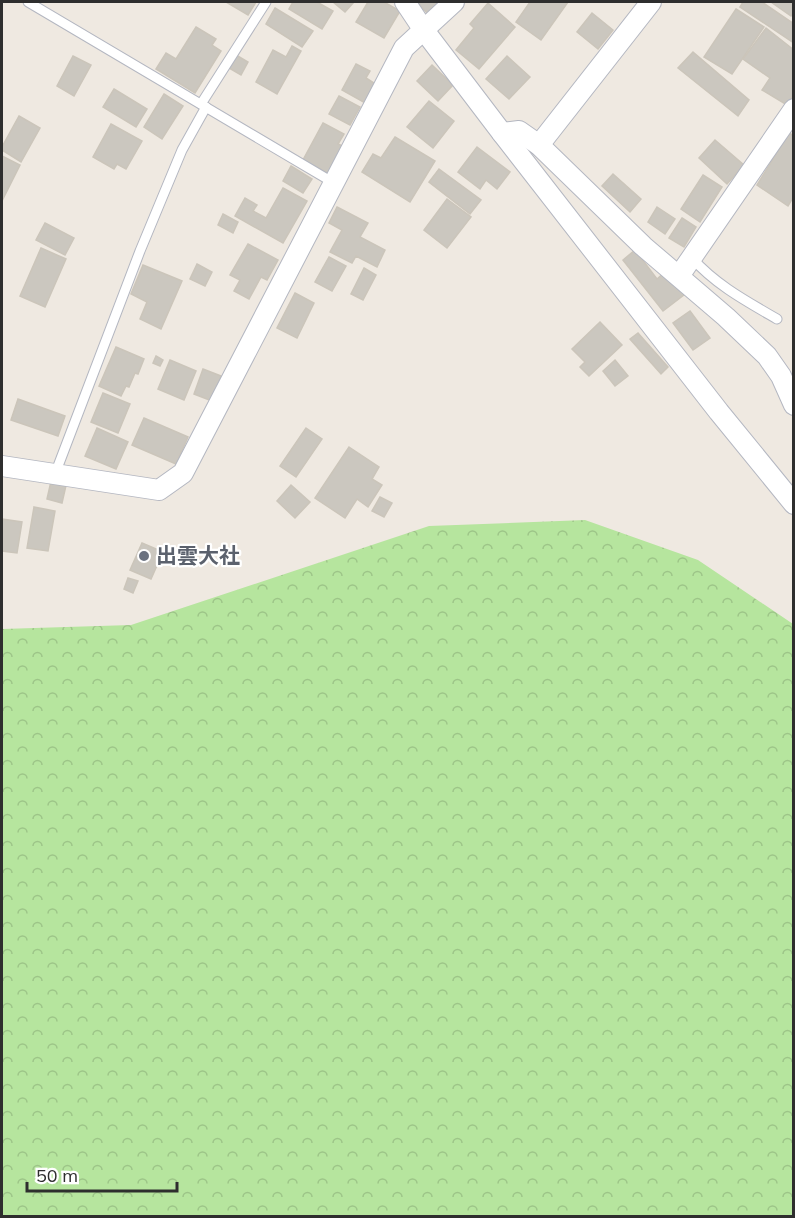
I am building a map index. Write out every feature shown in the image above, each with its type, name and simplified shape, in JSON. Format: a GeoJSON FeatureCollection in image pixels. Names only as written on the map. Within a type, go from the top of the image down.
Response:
{"type":"FeatureCollection","features":[{"type":"Feature","properties":{"kind":"street"},"geometry":{"type":"LineString","coordinates":[[405,2],[502,133],[719,412],[794,504]]}},
{"type":"Feature","properties":{"kind":"street"},"geometry":{"type":"LineString","coordinates":[[2,466],[159,490],[183,473],[404,48],[454,2]]}},
{"type":"Feature","properties":{"kind":"street"},"geometry":{"type":"LineString","coordinates":[[539,145],[651,2]]}},
{"type":"Feature","properties":{"kind":"street"},"geometry":{"type":"LineString","coordinates":[[679,276],[794,109]]}},
{"type":"Feature","properties":{"kind":"street"},"geometry":{"type":"LineString","coordinates":[[502,133],[519,131],[539,145],[643,246],[767,356],[781,376],[794,405]]}},
{"type":"Feature","properties":{"kind":"lane"},"geometry":{"type":"LineString","coordinates":[[28,2],[334,183]]}},
{"type":"Feature","properties":{"kind":"lane"},"geometry":{"type":"LineString","coordinates":[[55,474],[140,250],[182,150],[203,106],[266,2]]}},
{"type":"Feature","properties":{"kind":"lane"},"geometry":{"type":"LineString","coordinates":[[691,257],[704,272],[728,290],[777,319]]}},
{"type":"Feature","properties":{"kind":"green space"},"geometry":{"type":"Polygon","coordinates":[[[585,520],[698,560],[793,624],[793,1216],[2,1216],[2,629],[131,625],[429,526],[585,520]]]}},
{"type":"Feature","properties":{"kind":"building"},"geometry":{"type":"Polygon","coordinates":[[[226,2],[256,2],[248,15],[226,2]]]}},
{"type":"Feature","properties":{"kind":"building"},"geometry":{"type":"Polygon","coordinates":[[[293,2],[317,2],[333,11],[322,29],[289,9],[293,2]]]}},
{"type":"Feature","properties":{"kind":"building"},"geometry":{"type":"Polygon","coordinates":[[[333,2],[354,2],[345,12],[333,2]]]}},
{"type":"Feature","properties":{"kind":"building"},"geometry":{"type":"Polygon","coordinates":[[[368,2],[384,2],[400,11],[384,38],[356,22],[368,2]]]}},
{"type":"Feature","properties":{"kind":"building"},"geometry":{"type":"Polygon","coordinates":[[[417,2],[442,2],[428,14],[417,2]]]}},
{"type":"Feature","properties":{"kind":"building"},"geometry":{"type":"Polygon","coordinates":[[[530,2],[568,2],[541,40],[516,22],[530,2]]]}},
{"type":"Feature","properties":{"kind":"building"},"geometry":{"type":"Polygon","coordinates":[[[743,2],[762,2],[794,24],[794,43],[740,7],[743,2]]]}},
{"type":"Feature","properties":{"kind":"building"},"geometry":{"type":"Polygon","coordinates":[[[771,2],[794,2],[794,12],[791,16],[771,2]]]}},
{"type":"Feature","properties":{"kind":"building"},"geometry":{"type":"Polygon","coordinates":[[[488,3],[515,27],[479,69],[456,50],[474,28],[470,24],[488,3]]]}},
{"type":"Feature","properties":{"kind":"building"},"geometry":{"type":"Polygon","coordinates":[[[275,8],[313,31],[302,47],[266,24],[275,8]]]}},
{"type":"Feature","properties":{"kind":"building"},"geometry":{"type":"Polygon","coordinates":[[[736,9],[764,27],[732,74],[704,57],[736,9]]]}},
{"type":"Feature","properties":{"kind":"building"},"geometry":{"type":"Polygon","coordinates":[[[592,13],[613,30],[598,49],[577,32],[592,13]]]}},
{"type":"Feature","properties":{"kind":"building"},"geometry":{"type":"Polygon","coordinates":[[[196,27],[216,39],[212,45],[221,51],[195,93],[156,69],[166,53],[176,59],[196,27]]]}},
{"type":"Feature","properties":{"kind":"building"},"geometry":{"type":"Polygon","coordinates":[[[766,28],[794,50],[794,94],[787,105],[762,90],[770,78],[743,59],[766,28]]]}},
{"type":"Feature","properties":{"kind":"building"},"geometry":{"type":"Polygon","coordinates":[[[292,46],[301,51],[277,94],[256,82],[273,50],[286,57],[292,46]]]}},
{"type":"Feature","properties":{"kind":"building"},"geometry":{"type":"Polygon","coordinates":[[[693,52],[749,100],[738,116],[678,68],[693,52]]]}},
{"type":"Feature","properties":{"kind":"building"},"geometry":{"type":"Polygon","coordinates":[[[236,55],[248,62],[241,75],[229,68],[236,55]]]}},
{"type":"Feature","properties":{"kind":"building"},"geometry":{"type":"Polygon","coordinates":[[[73,56],[91,65],[74,96],[57,86],[73,56]]]}},
{"type":"Feature","properties":{"kind":"building"},"geometry":{"type":"Polygon","coordinates":[[[507,56],[530,77],[509,99],[486,79],[507,56]]]}},
{"type":"Feature","properties":{"kind":"building"},"geometry":{"type":"Polygon","coordinates":[[[356,64],[370,71],[366,78],[377,85],[367,104],[342,90],[356,64]]]}},
{"type":"Feature","properties":{"kind":"building"},"geometry":{"type":"Polygon","coordinates":[[[432,65],[453,85],[438,101],[417,81],[432,65]]]}},
{"type":"Feature","properties":{"kind":"building"},"geometry":{"type":"Polygon","coordinates":[[[114,89],[147,109],[136,127],[103,107],[114,89]]]}},
{"type":"Feature","properties":{"kind":"building"},"geometry":{"type":"Polygon","coordinates":[[[164,94],[183,106],[162,139],[144,127],[164,94]]]}},
{"type":"Feature","properties":{"kind":"building"},"geometry":{"type":"Polygon","coordinates":[[[339,96],[360,107],[350,125],[329,114],[339,96]]]}},
{"type":"Feature","properties":{"kind":"building"},"geometry":{"type":"Polygon","coordinates":[[[429,101],[454,121],[433,148],[407,127],[429,101]]]}},
{"type":"Feature","properties":{"kind":"building"},"geometry":{"type":"Polygon","coordinates":[[[19,116],[40,128],[21,162],[2,150],[19,116]]]}},
{"type":"Feature","properties":{"kind":"building"},"geometry":{"type":"Polygon","coordinates":[[[323,123],[344,134],[338,144],[345,147],[330,174],[303,160],[323,123]]]}},
{"type":"Feature","properties":{"kind":"building"},"geometry":{"type":"Polygon","coordinates":[[[111,124],[142,141],[126,169],[117,164],[114,169],[93,157],[111,124]]]}},
{"type":"Feature","properties":{"kind":"building"},"geometry":{"type":"Polygon","coordinates":[[[789,133],[794,136],[794,196],[788,206],[757,185],[789,133]]]}},
{"type":"Feature","properties":{"kind":"building"},"geometry":{"type":"Polygon","coordinates":[[[395,137],[435,161],[410,202],[362,172],[373,154],[381,158],[395,137]]]}},
{"type":"Feature","properties":{"kind":"building"},"geometry":{"type":"Polygon","coordinates":[[[715,140],[744,165],[727,184],[699,158],[715,140]]]}},
{"type":"Feature","properties":{"kind":"building"},"geometry":{"type":"Polygon","coordinates":[[[477,147],[510,172],[497,189],[486,180],[480,189],[458,172],[477,147]]]}},
{"type":"Feature","properties":{"kind":"building"},"geometry":{"type":"Polygon","coordinates":[[[2,156],[20,165],[2,201],[2,156]]]}},
{"type":"Feature","properties":{"kind":"building"},"geometry":{"type":"Polygon","coordinates":[[[291,166],[312,179],[303,193],[283,181],[291,166]]]}},
{"type":"Feature","properties":{"kind":"building"},"geometry":{"type":"Polygon","coordinates":[[[439,169],[481,200],[470,214],[429,182],[439,169]]]}},
{"type":"Feature","properties":{"kind":"building"},"geometry":{"type":"Polygon","coordinates":[[[613,174],[641,199],[630,212],[602,186],[613,174]]]}},
{"type":"Feature","properties":{"kind":"building"},"geometry":{"type":"Polygon","coordinates":[[[703,175],[722,187],[700,222],[681,209],[703,175]]]}},
{"type":"Feature","properties":{"kind":"building"},"geometry":{"type":"Polygon","coordinates":[[[283,188],[307,201],[283,243],[235,216],[245,198],[257,205],[253,211],[266,218],[283,188]]]}},
{"type":"Feature","properties":{"kind":"building"},"geometry":{"type":"Polygon","coordinates":[[[447,199],[471,217],[447,248],[424,230],[447,199]]]}},
{"type":"Feature","properties":{"kind":"building"},"geometry":{"type":"Polygon","coordinates":[[[337,207],[368,223],[360,237],[385,250],[377,267],[356,256],[352,263],[330,252],[342,230],[329,223],[337,207]]]}},
{"type":"Feature","properties":{"kind":"building"},"geometry":{"type":"Polygon","coordinates":[[[657,207],[675,219],[665,234],[648,222],[657,207]]]}},
{"type":"Feature","properties":{"kind":"building"},"geometry":{"type":"Polygon","coordinates":[[[223,214],[238,222],[233,233],[218,225],[223,214]]]}},
{"type":"Feature","properties":{"kind":"building"},"geometry":{"type":"Polygon","coordinates":[[[682,218],[696,227],[684,247],[669,238],[682,218]]]}},
{"type":"Feature","properties":{"kind":"building"},"geometry":{"type":"Polygon","coordinates":[[[45,223],[74,238],[65,255],[36,240],[45,223]]]}},
{"type":"Feature","properties":{"kind":"building"},"geometry":{"type":"Polygon","coordinates":[[[248,244],[278,260],[267,280],[261,277],[249,299],[234,291],[240,280],[230,275],[248,244]]]}},
{"type":"Feature","properties":{"kind":"building"},"geometry":{"type":"Polygon","coordinates":[[[41,248],[66,259],[45,307],[20,296],[41,248]]]}},
{"type":"Feature","properties":{"kind":"building"},"geometry":{"type":"Polygon","coordinates":[[[635,250],[657,279],[665,272],[684,295],[663,311],[623,260],[635,250]]]}},
{"type":"Feature","properties":{"kind":"building"},"geometry":{"type":"Polygon","coordinates":[[[329,257],[346,266],[332,291],[315,282],[329,257]]]}},
{"type":"Feature","properties":{"kind":"building"},"geometry":{"type":"Polygon","coordinates":[[[197,264],[212,272],[205,286],[190,279],[197,264]]]}},
{"type":"Feature","properties":{"kind":"building"},"geometry":{"type":"Polygon","coordinates":[[[143,265],[182,281],[161,329],[140,319],[147,302],[131,294],[143,265]]]}},
{"type":"Feature","properties":{"kind":"building"},"geometry":{"type":"Polygon","coordinates":[[[364,268],[376,275],[363,300],[351,294],[364,268]]]}},
{"type":"Feature","properties":{"kind":"building"},"geometry":{"type":"Polygon","coordinates":[[[295,293],[314,303],[297,338],[277,328],[295,293]]]}},
{"type":"Feature","properties":{"kind":"building"},"geometry":{"type":"Polygon","coordinates":[[[690,311],[710,338],[693,350],[673,323],[690,311]]]}},
{"type":"Feature","properties":{"kind":"building"},"geometry":{"type":"Polygon","coordinates":[[[600,322],[622,345],[589,376],[580,367],[585,362],[572,349],[600,322]]]}},
{"type":"Feature","properties":{"kind":"building"},"geometry":{"type":"Polygon","coordinates":[[[638,333],[668,367],[661,374],[630,339],[638,333]]]}},
{"type":"Feature","properties":{"kind":"building"},"geometry":{"type":"Polygon","coordinates":[[[116,347],[144,359],[138,374],[135,373],[129,387],[126,386],[121,396],[99,386],[116,347]]]}},
{"type":"Feature","properties":{"kind":"building"},"geometry":{"type":"Polygon","coordinates":[[[156,356],[163,360],[160,366],[153,363],[156,356]]]}},
{"type":"Feature","properties":{"kind":"building"},"geometry":{"type":"Polygon","coordinates":[[[170,360],[196,371],[184,400],[158,389],[170,360]]]}},
{"type":"Feature","properties":{"kind":"building"},"geometry":{"type":"Polygon","coordinates":[[[615,360],[628,376],[615,386],[603,371],[615,360]]]}},
{"type":"Feature","properties":{"kind":"building"},"geometry":{"type":"Polygon","coordinates":[[[203,369],[221,376],[212,401],[194,394],[203,369]]]}},
{"type":"Feature","properties":{"kind":"building"},"geometry":{"type":"Polygon","coordinates":[[[103,393],[130,404],[118,433],[91,422],[103,393]]]}},
{"type":"Feature","properties":{"kind":"building"},"geometry":{"type":"Polygon","coordinates":[[[18,399],[65,416],[58,436],[11,420],[18,399]]]}},
{"type":"Feature","properties":{"kind":"building"},"geometry":{"type":"Polygon","coordinates":[[[144,418],[188,437],[176,464],[132,445],[144,418]]]}},
{"type":"Feature","properties":{"kind":"building"},"geometry":{"type":"Polygon","coordinates":[[[97,428],[128,442],[116,469],[85,456],[97,428]]]}},
{"type":"Feature","properties":{"kind":"building"},"geometry":{"type":"Polygon","coordinates":[[[306,428],[322,439],[296,477],[280,466],[306,428]]]}},
{"type":"Feature","properties":{"kind":"building"},"geometry":{"type":"Polygon","coordinates":[[[349,447],[379,467],[372,479],[382,485],[368,507],[357,499],[345,518],[315,498],[349,447]]]}},
{"type":"Feature","properties":{"kind":"building"},"geometry":{"type":"Polygon","coordinates":[[[52,477],[67,481],[62,503],[47,499],[52,477]]]}},
{"type":"Feature","properties":{"kind":"building"},"geometry":{"type":"Polygon","coordinates":[[[291,485],[310,502],[295,518],[277,501],[291,485]]]}},
{"type":"Feature","properties":{"kind":"building"},"geometry":{"type":"Polygon","coordinates":[[[380,497],[392,503],[384,517],[372,511],[380,497]]]}},
{"type":"Feature","properties":{"kind":"building"},"geometry":{"type":"Polygon","coordinates":[[[34,507],[55,511],[48,551],[27,548],[34,507]]]}},
{"type":"Feature","properties":{"kind":"building"},"geometry":{"type":"Polygon","coordinates":[[[2,519],[22,522],[17,553],[2,551],[2,519]]]}},
{"type":"Feature","properties":{"kind":"building"},"geometry":{"type":"Polygon","coordinates":[[[142,543],[163,552],[151,579],[130,570],[142,543]]]}},
{"type":"Feature","properties":{"kind":"building"},"geometry":{"type":"Polygon","coordinates":[[[128,578],[138,581],[133,593],[124,589],[128,578]]]}},
{"type":"Feature","properties":{"kind":"place","name":"出雲大社"},"geometry":{"type":"Point","coordinates":[144,556]}}]}
